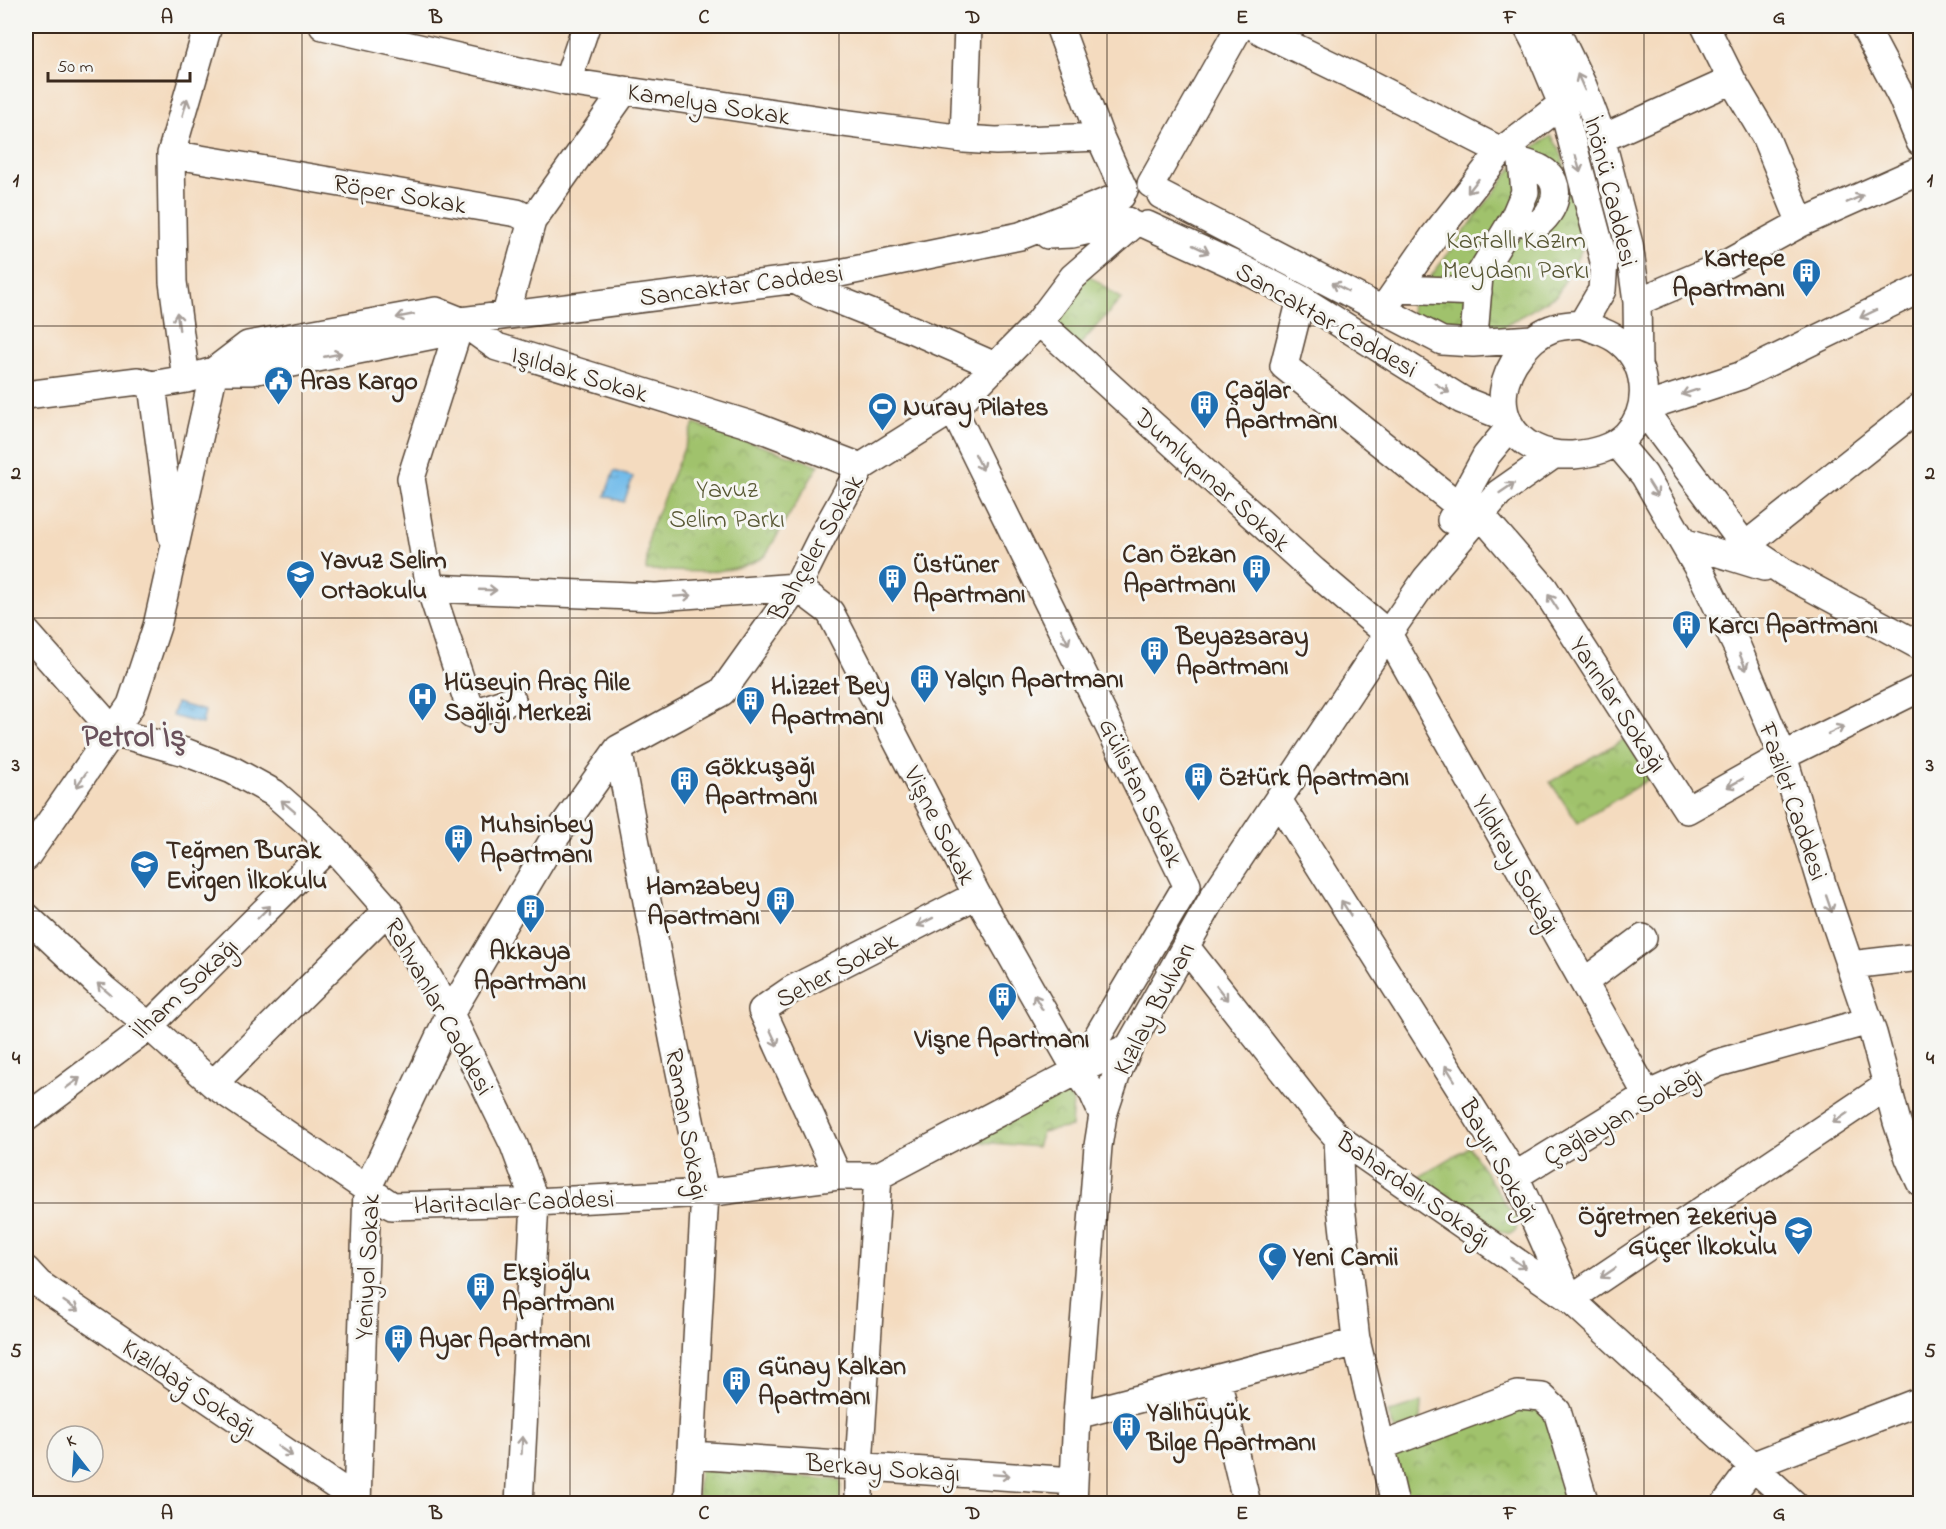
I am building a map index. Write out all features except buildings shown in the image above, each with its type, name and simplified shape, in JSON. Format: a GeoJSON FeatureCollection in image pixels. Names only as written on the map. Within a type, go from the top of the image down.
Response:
{"type":"FeatureCollection","features":[{"type":"Feature","properties":{"kind":"street"},"geometry":{"type":"LineString","coordinates":[[186,379],[173,282],[171,154],[208,26]]}},
{"type":"Feature","properties":{"kind":"street","name":"Kamelya Sokak"},"geometry":{"type":"LineString","coordinates":[[323,26],[567,82],[964,139],[996,141],[1100,137]]}},
{"type":"Feature","properties":{"kind":"street"},"geometry":{"type":"LineString","coordinates":[[567,82],[586,26]]}},
{"type":"Feature","properties":{"kind":"street"},"geometry":{"type":"LineString","coordinates":[[964,139],[968,26]]}},
{"type":"Feature","properties":{"kind":"street"},"geometry":{"type":"LineString","coordinates":[[1059,26],[1130,211],[1159,217],[1162,210],[1156,190],[1240,26]]}},
{"type":"Feature","properties":{"kind":"street"},"geometry":{"type":"LineString","coordinates":[[1253,26],[1501,151]]}},
{"type":"Feature","properties":{"kind":"street","name":"İnönü Caddesi"},"geometry":{"type":"LineString","coordinates":[[1527,26],[1554,33],[1583,86],[1601,139],[1629,244],[1637,302],[1638,364],[1644,393],[1642,408],[1628,433],[1617,443]]}},
{"type":"Feature","properties":{"kind":"street"},"geometry":{"type":"LineString","coordinates":[[1705,26],[1732,80],[1765,136],[1801,223]]}},
{"type":"Feature","properties":{"kind":"street"},"geometry":{"type":"LineString","coordinates":[[1864,26],[1902,98],[1920,142]]}},
{"type":"Feature","properties":{"kind":"street","name":"İnönü Caddesi"},"geometry":{"type":"LineString","coordinates":[[1554,33],[1562,104],[1604,261],[1602,290],[1582,324],[1615,338],[1628,349],[1638,364]]}},
{"type":"Feature","properties":{"kind":"street"},"geometry":{"type":"LineString","coordinates":[[1601,139],[1732,80]]}},
{"type":"Feature","properties":{"kind":"street"},"geometry":{"type":"LineString","coordinates":[[506,314],[532,221],[625,90]]}},
{"type":"Feature","properties":{"kind":"street"},"geometry":{"type":"LineString","coordinates":[[1390,300],[1434,236],[1501,151],[1562,104]]}},
{"type":"Feature","properties":{"kind":"street","name":"Röper Sokak"},"geometry":{"type":"LineString","coordinates":[[171,154],[517,213],[532,221]]}},
{"type":"Feature","properties":{"kind":"street"},"geometry":{"type":"LineString","coordinates":[[1637,302],[1726,264],[1801,223],[1920,170]]}},
{"type":"Feature","properties":{"kind":"street","name":"Sancaktar Caddesi"},"geometry":{"type":"LineString","coordinates":[[1130,211],[1136,183],[1156,190],[1390,300],[1442,341],[1473,344],[1532,339]]}},
{"type":"Feature","properties":{"kind":"street","name":"Sancaktar Caddesi"},"geometry":{"type":"LineString","coordinates":[[214,371],[252,371],[439,334],[461,321],[830,275],[1020,236],[1071,234],[1130,211],[1301,299],[1462,400],[1508,422]]}},
{"type":"Feature","properties":{"kind":"street","name":"Bahçeler Sokak"},"geometry":{"type":"LineString","coordinates":[[450,1014],[552,842],[618,749],[722,692],[797,587],[861,467],[953,409],[1039,322],[1073,277],[1130,211]]}},
{"type":"Feature","properties":{"kind":"street"},"geometry":{"type":"LineString","coordinates":[[1474,336],[1479,276],[1514,218]]}},
{"type":"Feature","properties":{"kind":"street"},"geometry":{"type":"LineString","coordinates":[[793,279],[818,292],[995,366]]}},
{"type":"Feature","properties":{"kind":"street"},"geometry":{"type":"LineString","coordinates":[[1916,637],[1785,573],[1745,546],[1642,408],[1740,376],[1920,288]]}},
{"type":"Feature","properties":{"kind":"street"},"geometry":{"type":"LineString","coordinates":[[1390,300],[1478,292]]}},
{"type":"Feature","properties":{"kind":"street","name":"Yarınlar Sokağı"},"geometry":{"type":"LineString","coordinates":[[1301,299],[1284,366],[1470,510],[1544,588],[1646,755],[1687,810],[1783,756]]}},
{"type":"Feature","properties":{"kind":"street"},"geometry":{"type":"LineString","coordinates":[[461,321],[411,478],[430,588],[472,714],[512,700]]}},
{"type":"Feature","properties":{"kind":"street","name":"Işıldak Sokak"},"geometry":{"type":"LineString","coordinates":[[461,321],[497,347],[754,426],[861,467]]}},
{"type":"Feature","properties":{"kind":"street","name":"Dumlupınar Sokak"},"geometry":{"type":"LineString","coordinates":[[1039,322],[1314,571],[1388,634]]}},
{"type":"Feature","properties":{"kind":"street"},"geometry":{"type":"LineString","coordinates":[[1582,324],[1550,329],[1532,339],[1514,362],[1504,388],[1503,400],[1508,422],[1523,441],[1541,452],[1581,454],[1600,451],[1617,443]]}},
{"type":"Feature","properties":{"kind":"street"},"geometry":{"type":"LineString","coordinates":[[26,395],[138,381],[152,385],[214,371],[157,626],[131,705],[26,857]]}},
{"type":"Feature","properties":{"kind":"street"},"geometry":{"type":"LineString","coordinates":[[152,385],[174,552]]}},
{"type":"Feature","properties":{"kind":"street"},"geometry":{"type":"LineString","coordinates":[[26,412],[133,399],[143,396],[152,385]]}},
{"type":"Feature","properties":{"kind":"street"},"geometry":{"type":"LineString","coordinates":[[1745,546],[1920,407]]}},
{"type":"Feature","properties":{"kind":"street","name":"Gülistan Sokak"},"geometry":{"type":"LineString","coordinates":[[953,409],[1187,885],[1077,1071]]}},
{"type":"Feature","properties":{"kind":"street","name":"Kızılay Bulvarı"},"geometry":{"type":"LineString","coordinates":[[1074,1492],[1077,1415],[1098,1146],[1103,1115],[1116,1076],[1129,1047],[1214,896],[1470,510],[1485,456],[1508,422]]}},
{"type":"Feature","properties":{"kind":"street","name":"Fazilet Caddesi"},"geometry":{"type":"LineString","coordinates":[[1617,443],[1644,475],[1703,577],[1738,649],[1783,756],[1888,1085],[1909,1120],[1909,1158],[1920,1182]]}},
{"type":"Feature","properties":{"kind":"street","name":"Kızılay Bulvarı"},"geometry":{"type":"LineString","coordinates":[[1470,510],[1499,493],[1554,454]]}},
{"type":"Feature","properties":{"kind":"street"},"geometry":{"type":"LineString","coordinates":[[1683,542],[1785,573]]}},
{"type":"Feature","properties":{"kind":"street"},"geometry":{"type":"LineString","coordinates":[[430,588],[656,597],[797,587]]}},
{"type":"Feature","properties":{"kind":"street","name":"Vişne Sokak"},"geometry":{"type":"LineString","coordinates":[[797,587],[830,612],[977,895],[1103,1115]]}},
{"type":"Feature","properties":{"kind":"street"},"geometry":{"type":"LineString","coordinates":[[26,632],[114,732]]}},
{"type":"Feature","properties":{"kind":"street","name":"Yıldıray Sokağı"},"geometry":{"type":"LineString","coordinates":[[1388,634],[1647,1095]]}},
{"type":"Feature","properties":{"kind":"street"},"geometry":{"type":"LineString","coordinates":[[1783,756],[1920,688]]}},
{"type":"Feature","properties":{"kind":"street","name":"Rahvanlar Caddesi"},"geometry":{"type":"LineString","coordinates":[[114,732],[184,752],[232,770],[274,793],[331,845],[388,910],[450,1014],[514,1145],[536,1202]]}},
{"type":"Feature","properties":{"kind":"street","name":"Raman Sokağı"},"geometry":{"type":"LineString","coordinates":[[618,749],[705,1193],[688,1503]]}},
{"type":"Feature","properties":{"kind":"street","name":"Bayır Sokağı"},"geometry":{"type":"LineString","coordinates":[[1278,801],[1515,1176],[1570,1299],[1794,1503]]}},
{"type":"Feature","properties":{"kind":"street","name":"İlham Sokağı"},"geometry":{"type":"LineString","coordinates":[[26,1118],[150,1026],[331,845]]}},
{"type":"Feature","properties":{"kind":"street","name":"Seher Sokak"},"geometry":{"type":"LineString","coordinates":[[838,1176],[762,1010],[791,990],[977,895]]}},
{"type":"Feature","properties":{"kind":"street"},"geometry":{"type":"LineString","coordinates":[[213,1084],[388,910]]}},
{"type":"Feature","properties":{"kind":"street","name":"Haritacılar Caddesi"},"geometry":{"type":"LineString","coordinates":[[26,916],[105,990],[150,1026],[213,1084],[392,1206],[536,1202],[705,1193],[838,1176],[878,1176],[1077,1071],[1129,1047]]}},
{"type":"Feature","properties":{"kind":"street"},"geometry":{"type":"LineString","coordinates":[[1584,982],[1643,938]]}},
{"type":"Feature","properties":{"kind":"street","name":"Bahardalı Sokağı"},"geometry":{"type":"LineString","coordinates":[[1185,947],[1338,1138],[1570,1299]]}},
{"type":"Feature","properties":{"kind":"street"},"geometry":{"type":"LineString","coordinates":[[1850,965],[1920,957]]}},
{"type":"Feature","properties":{"kind":"street","name":"Yeniyol Sokak"},"geometry":{"type":"LineString","coordinates":[[357,1502],[367,1189],[450,1014]]}},
{"type":"Feature","properties":{"kind":"street","name":"Çağlayan Sokağı"},"geometry":{"type":"LineString","coordinates":[[1515,1176],[1647,1095],[1718,1063],[1869,1021]]}},
{"type":"Feature","properties":{"kind":"street"},"geometry":{"type":"LineString","coordinates":[[1077,1071],[1116,1076]]}},
{"type":"Feature","properties":{"kind":"street"},"geometry":{"type":"LineString","coordinates":[[1570,1299],[1888,1085]]}},
{"type":"Feature","properties":{"kind":"street"},"geometry":{"type":"LineString","coordinates":[[1338,1138],[1341,1206],[1357,1342],[1395,1503]]}},
{"type":"Feature","properties":{"kind":"street"},"geometry":{"type":"LineString","coordinates":[[860,1503],[859,1465],[878,1176]]}},
{"type":"Feature","properties":{"kind":"street"},"geometry":{"type":"LineString","coordinates":[[519,1503],[536,1202]]}},
{"type":"Feature","properties":{"kind":"street","name":"Kızıldağ Sokağı"},"geometry":{"type":"LineString","coordinates":[[26,1270],[39,1284],[357,1502]]}},
{"type":"Feature","properties":{"kind":"street"},"geometry":{"type":"LineString","coordinates":[[1077,1415],[1357,1342]]}},
{"type":"Feature","properties":{"kind":"street"},"geometry":{"type":"LineString","coordinates":[[1217,1379],[1247,1503]]}},
{"type":"Feature","properties":{"kind":"street"},"geometry":{"type":"LineString","coordinates":[[1381,1446],[1517,1395],[1542,1397],[1557,1411],[1585,1503]]}},
{"type":"Feature","properties":{"kind":"street"},"geometry":{"type":"LineString","coordinates":[[1725,1503],[1754,1465],[1920,1401]]}},
{"type":"Feature","properties":{"kind":"street","name":"Berkay Sokağı"},"geometry":{"type":"LineString","coordinates":[[692,1455],[859,1465],[1074,1492]]}},
{"type":"Feature","properties":{"kind":"green space","name":"Kartallı Kazım Meydanı Parkı"},"geometry":{"type":"Polygon","coordinates":[[[1551,136],[1559,148],[1574,198],[1582,249],[1557,295],[1483,339],[1412,317],[1411,303],[1522,155],[1551,136]]]}},
{"type":"Feature","properties":{"kind":"green space"},"geometry":{"type":"Polygon","coordinates":[[[1086,273],[1121,299],[1076,349],[1045,323],[1086,273]]]}},
{"type":"Feature","properties":{"kind":"green space","name":"Yavuz Selim Parkı"},"geometry":{"type":"Polygon","coordinates":[[[694,424],[819,465],[765,556],[737,568],[707,572],[646,570],[649,533],[694,424]]]}},
{"type":"Feature","properties":{"kind":"green space"},"geometry":{"type":"Polygon","coordinates":[[[1624,739],[1652,777],[1578,823],[1550,782],[1624,739]]]}},
{"type":"Feature","properties":{"kind":"green space"},"geometry":{"type":"Polygon","coordinates":[[[1064,1094],[1069,1095],[1073,1101],[1071,1127],[1042,1132],[1037,1147],[970,1141],[1064,1094]]]}},
{"type":"Feature","properties":{"kind":"green space"},"geometry":{"type":"Polygon","coordinates":[[[1469,1147],[1512,1214],[1517,1218],[1516,1230],[1510,1234],[1476,1219],[1419,1177],[1469,1147]]]}},
{"type":"Feature","properties":{"kind":"green space"},"geometry":{"type":"Polygon","coordinates":[[[1518,1400],[1540,1403],[1578,1503],[1401,1503],[1389,1450],[1518,1400]]]}},
{"type":"Feature","properties":{"kind":"green space"},"geometry":{"type":"Polygon","coordinates":[[[1421,1402],[1420,1421],[1395,1431],[1388,1413],[1421,1402]]]}},
{"type":"Feature","properties":{"kind":"green space"},"geometry":{"type":"Polygon","coordinates":[[[699,1470],[841,1480],[840,1503],[697,1504],[699,1470]]]}},
{"type":"Feature","properties":{"kind":"water"},"geometry":{"type":"Polygon","coordinates":[[[614,471],[633,477],[624,502],[605,496],[614,471]]]}},
{"type":"Feature","properties":{"kind":"water"},"geometry":{"type":"Polygon","coordinates":[[[176,703],[205,711],[202,724],[172,716],[176,703]]]}},
{"type":"Feature","properties":{"kind":"place","name":"Kartepe Apartmanı"},"geometry":{"type":"Point","coordinates":[1806,298]}},
{"type":"Feature","properties":{"kind":"place","name":"Aras Kargo"},"geometry":{"type":"Point","coordinates":[279,406]}},
{"type":"Feature","properties":{"kind":"place","name":"Çağlar Apartmanı"},"geometry":{"type":"Point","coordinates":[1204,430]}},
{"type":"Feature","properties":{"kind":"place","name":"Nuray Pilates"},"geometry":{"type":"Point","coordinates":[882,432]}},
{"type":"Feature","properties":{"kind":"place","name":"Can Özkan Apartmanı"},"geometry":{"type":"Point","coordinates":[1257,594]}},
{"type":"Feature","properties":{"kind":"place","name":"Yavuz Selim Ortaokulu"},"geometry":{"type":"Point","coordinates":[300,600]}},
{"type":"Feature","properties":{"kind":"place","name":"Üstüner Apartmanı"},"geometry":{"type":"Point","coordinates":[892,604]}},
{"type":"Feature","properties":{"kind":"place","name":"Karcı Apartmanı"},"geometry":{"type":"Point","coordinates":[1687,650]}},
{"type":"Feature","properties":{"kind":"place","name":"Beyazsaray Apartmanı"},"geometry":{"type":"Point","coordinates":[1155,676]}},
{"type":"Feature","properties":{"kind":"place","name":"Yalçın Apartmanı"},"geometry":{"type":"Point","coordinates":[924,704]}},
{"type":"Feature","properties":{"kind":"place","name":"Hüseyin Araç Aile Sağlığı Merkezi"},"geometry":{"type":"Point","coordinates":[423,722]}},
{"type":"Feature","properties":{"kind":"place","name":"H.İzzet Bey Apartmanı"},"geometry":{"type":"Point","coordinates":[750,726]}},
{"type":"Feature","properties":{"kind":"place","name":"Öztürk Apartmanı"},"geometry":{"type":"Point","coordinates":[1198,802]}},
{"type":"Feature","properties":{"kind":"place","name":"Gökkuşağı Apartmanı"},"geometry":{"type":"Point","coordinates":[684,806]}},
{"type":"Feature","properties":{"kind":"place","name":"Muhsinbey Apartmanı"},"geometry":{"type":"Point","coordinates":[459,864]}},
{"type":"Feature","properties":{"kind":"place","name":"Teğmen Burak Evirgen İlkokulu"},"geometry":{"type":"Point","coordinates":[145,890]}},
{"type":"Feature","properties":{"kind":"place","name":"Hamzabey Apartmanı"},"geometry":{"type":"Point","coordinates":[781,926]}},
{"type":"Feature","properties":{"kind":"place","name":"Akkaya Apartmanı"},"geometry":{"type":"Point","coordinates":[530,934]}},
{"type":"Feature","properties":{"kind":"place","name":"Vişne Apartmanı"},"geometry":{"type":"Point","coordinates":[1002,1022]}},
{"type":"Feature","properties":{"kind":"place","name":"Öğretmen Zekeriya Güçer İlkokulu"},"geometry":{"type":"Point","coordinates":[1798,1256]}},
{"type":"Feature","properties":{"kind":"place","name":"Yeni Camii"},"geometry":{"type":"Point","coordinates":[1272,1282]}},
{"type":"Feature","properties":{"kind":"place","name":"Ekşioğlu Apartmanı"},"geometry":{"type":"Point","coordinates":[481,1312]}},
{"type":"Feature","properties":{"kind":"place","name":"Ayar Apartmanı"},"geometry":{"type":"Point","coordinates":[398,1364]}},
{"type":"Feature","properties":{"kind":"place","name":"Günay Kalkan Apartmanı"},"geometry":{"type":"Point","coordinates":[737,1406]}},
{"type":"Feature","properties":{"kind":"place","name":"Yalıhüyük Bilge Apartmanı"},"geometry":{"type":"Point","coordinates":[1126,1452]}},
{"type":"Feature","properties":{"kind":"district","name":"Petrol İş"},"geometry":{"type":"Point","coordinates":[134,735]}}]}
